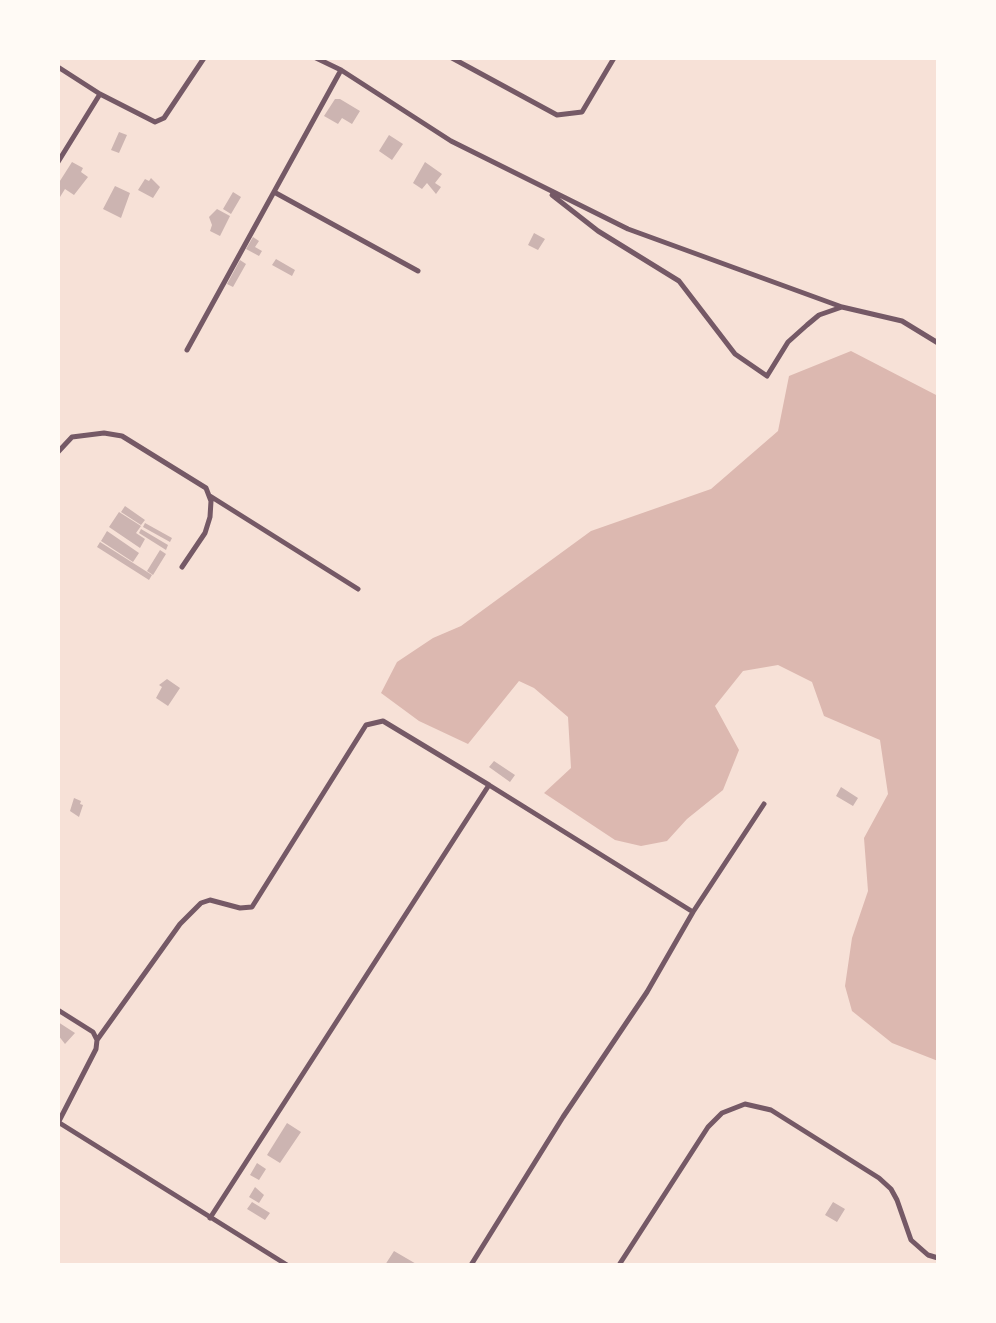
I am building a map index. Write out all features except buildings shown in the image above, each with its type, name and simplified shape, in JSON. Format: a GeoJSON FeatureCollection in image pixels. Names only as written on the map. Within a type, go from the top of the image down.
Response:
{"type":"FeatureCollection","features":[{"type":"Feature","properties":{"kind":"street"},"geometry":{"type":"LineString","coordinates":[[58,67],[100,94],[155,122],[164,118],[204,58]]}},
{"type":"Feature","properties":{"kind":"street"},"geometry":{"type":"LineString","coordinates":[[316,58],[341,70],[451,141],[628,229],[842,307],[902,321],[938,343]]}},
{"type":"Feature","properties":{"kind":"street"},"geometry":{"type":"LineString","coordinates":[[452,58],[557,115],[582,112],[614,58]]}},
{"type":"Feature","properties":{"kind":"street"},"geometry":{"type":"LineString","coordinates":[[187,350],[341,70]]}},
{"type":"Feature","properties":{"kind":"street"},"geometry":{"type":"LineString","coordinates":[[58,162],[100,94]]}},
{"type":"Feature","properties":{"kind":"street"},"geometry":{"type":"LineString","coordinates":[[543,187],[598,231],[669,272],[679,281],[734,354],[766,376],[788,342],[819,315],[842,307]]}},
{"type":"Feature","properties":{"kind":"street"},"geometry":{"type":"LineString","coordinates":[[274,192],[418,271]]}},
{"type":"Feature","properties":{"kind":"street"},"geometry":{"type":"LineString","coordinates":[[58,452],[72,437],[104,433],[122,436],[206,488],[210,517],[205,533],[182,566]]}},
{"type":"Feature","properties":{"kind":"street"},"geometry":{"type":"LineString","coordinates":[[209,496],[358,589]]}},
{"type":"Feature","properties":{"kind":"street"},"geometry":{"type":"LineString","coordinates":[[287,1265],[58,1123],[96,1049],[97,1040],[180,924],[201,903],[210,900],[240,908],[252,907],[366,725],[383,721],[693,912]]}},
{"type":"Feature","properties":{"kind":"street"},"geometry":{"type":"LineString","coordinates":[[209,1218],[489,785]]}},
{"type":"Feature","properties":{"kind":"street"},"geometry":{"type":"LineString","coordinates":[[471,1265],[563,1117],[648,992],[693,912],[764,804]]}},
{"type":"Feature","properties":{"kind":"street"},"geometry":{"type":"LineString","coordinates":[[58,1010],[93,1032],[97,1040]]}},
{"type":"Feature","properties":{"kind":"street"},"geometry":{"type":"LineString","coordinates":[[620,1265],[708,1127],[722,1113],[745,1104],[771,1111],[879,1178],[891,1189],[897,1200],[911,1240],[928,1255],[938,1258]]}},
{"type":"Feature","properties":{"kind":"shaded area"},"geometry":{"type":"Polygon","coordinates":[[[851,351],[938,396],[938,1061],[892,1043],[852,1011],[845,986],[852,938],[868,891],[864,838],[888,794],[880,740],[824,716],[812,682],[778,665],[743,671],[715,706],[739,750],[723,790],[687,819],[667,841],[641,846],[615,840],[544,793],[571,768],[568,717],[534,688],[519,681],[468,744],[419,721],[381,693],[397,662],[433,638],[461,626],[591,531],[711,489],[778,431],[789,376],[851,351]]]}}]}
